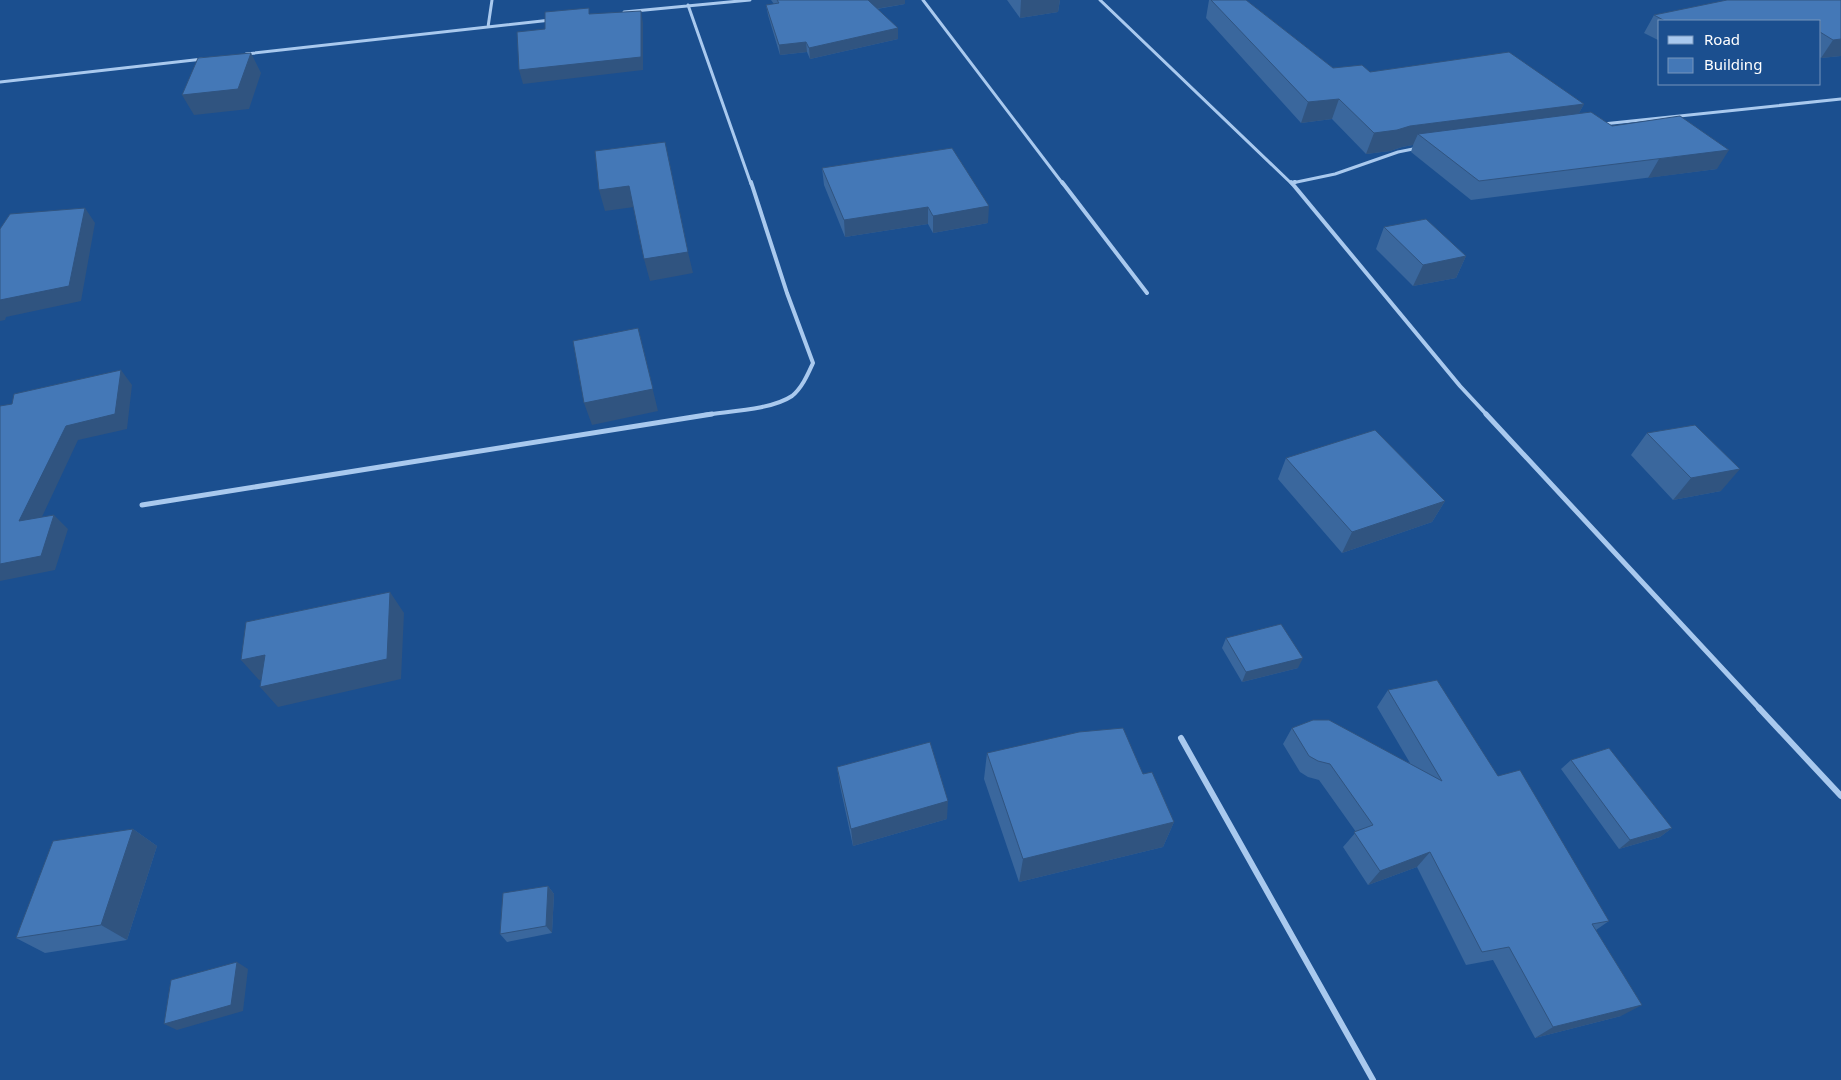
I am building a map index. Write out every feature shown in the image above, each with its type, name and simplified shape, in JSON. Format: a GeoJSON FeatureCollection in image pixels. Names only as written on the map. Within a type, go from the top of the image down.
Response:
{"type":"FeatureCollection","features":[{"type":"Feature","properties":{"kind":"street"},"geometry":{"type":"LineString","coordinates":[[488,27],[492,0]]}},
{"type":"Feature","properties":{"kind":"street"},"geometry":{"type":"LineString","coordinates":[[622,12],[750,0]]}},
{"type":"Feature","properties":{"kind":"street"},"geometry":{"type":"LineString","coordinates":[[923,0],[1147,293]]}},
{"type":"Feature","properties":{"kind":"street"},"geometry":{"type":"LineString","coordinates":[[1100,0],[1292,183],[1460,386],[1841,796]]}},
{"type":"Feature","properties":{"kind":"street"},"geometry":{"type":"LineString","coordinates":[[142,505],[775,404],[793,395],[807,377],[812,363],[732,126],[688,5]]}},
{"type":"Feature","properties":{"kind":"street"},"geometry":{"type":"LineString","coordinates":[[244,54],[555,20]]}},
{"type":"Feature","properties":{"kind":"street"},"geometry":{"type":"LineString","coordinates":[[0,82],[205,59]]}},
{"type":"Feature","properties":{"kind":"street"},"geometry":{"type":"LineString","coordinates":[[1600,124],[1841,99]]}},
{"type":"Feature","properties":{"kind":"street"},"geometry":{"type":"LineString","coordinates":[[1292,183],[1341,172],[1393,153],[1421,148]]}},
{"type":"Feature","properties":{"kind":"street"},"geometry":{"type":"LineString","coordinates":[[1181,738],[1373,1080]]}},
{"type":"Feature","properties":{"kind":"building"},"geometry":{"type":"Polygon","coordinates":[[[777,0],[868,0],[898,28],[809,48],[806,42],[779,45],[766,5],[779,3],[777,0]]]}},
{"type":"Feature","properties":{"kind":"building"},"geometry":{"type":"Polygon","coordinates":[[[1211,0],[1246,0],[1333,68],[1362,65],[1370,72],[1509,52],[1584,104],[1410,126],[1374,133],[1339,99],[1308,102],[1211,0]]]}},
{"type":"Feature","properties":{"kind":"building"},"geometry":{"type":"Polygon","coordinates":[[[1727,0],[1841,0],[1841,39],[1833,40],[1821,33],[1821,20],[1663,20],[1654,15],[1727,0]]]}},
{"type":"Feature","properties":{"kind":"building"},"geometry":{"type":"Polygon","coordinates":[[[589,8],[589,14],[641,11],[641,57],[519,70],[517,32],[545,29],[545,12],[589,8]]]}},
{"type":"Feature","properties":{"kind":"building"},"geometry":{"type":"Polygon","coordinates":[[[251,53],[238,89],[182,95],[198,58],[251,53]]]}},
{"type":"Feature","properties":{"kind":"building"},"geometry":{"type":"Polygon","coordinates":[[[1591,112],[1612,126],[1680,116],[1729,150],[1479,181],[1418,134],[1591,112]]]}},
{"type":"Feature","properties":{"kind":"building"},"geometry":{"type":"Polygon","coordinates":[[[665,142],[688,252],[644,259],[629,186],[599,190],[595,151],[665,142]]]}},
{"type":"Feature","properties":{"kind":"building"},"geometry":{"type":"Polygon","coordinates":[[[952,148],[989,206],[933,216],[928,207],[844,220],[822,168],[952,148]]]}},
{"type":"Feature","properties":{"kind":"building"},"geometry":{"type":"Polygon","coordinates":[[[85,208],[69,286],[0,300],[0,229],[10,214],[85,208]]]}},
{"type":"Feature","properties":{"kind":"building"},"geometry":{"type":"Polygon","coordinates":[[[1426,219],[1466,256],[1423,265],[1384,227],[1426,219]]]}},
{"type":"Feature","properties":{"kind":"building"},"geometry":{"type":"Polygon","coordinates":[[[638,328],[653,389],[584,403],[573,341],[638,328]]]}},
{"type":"Feature","properties":{"kind":"building"},"geometry":{"type":"Polygon","coordinates":[[[121,370],[115,414],[66,426],[19,521],[54,515],[41,556],[0,564],[0,406],[12,404],[14,394],[121,370]]]}},
{"type":"Feature","properties":{"kind":"building"},"geometry":{"type":"Polygon","coordinates":[[[1695,425],[1740,469],[1691,478],[1647,433],[1695,425]]]}},
{"type":"Feature","properties":{"kind":"building"},"geometry":{"type":"Polygon","coordinates":[[[1375,430],[1445,501],[1352,532],[1286,458],[1375,430]]]}},
{"type":"Feature","properties":{"kind":"building"},"geometry":{"type":"Polygon","coordinates":[[[390,592],[387,659],[260,687],[265,655],[241,660],[246,622],[390,592]]]}},
{"type":"Feature","properties":{"kind":"building"},"geometry":{"type":"Polygon","coordinates":[[[1281,624],[1303,658],[1246,672],[1226,638],[1281,624]]]}},
{"type":"Feature","properties":{"kind":"building"},"geometry":{"type":"Polygon","coordinates":[[[1437,680],[1498,776],[1520,770],[1609,921],[1592,924],[1642,1005],[1553,1027],[1509,947],[1482,952],[1430,852],[1380,871],[1354,832],[1373,825],[1330,764],[1309,756],[1292,728],[1313,720],[1329,720],[1442,781],[1388,690],[1437,680]]]}},
{"type":"Feature","properties":{"kind":"building"},"geometry":{"type":"Polygon","coordinates":[[[1123,728],[1143,774],[1152,772],[1174,822],[1023,859],[987,753],[1079,732],[1123,728]]]}},
{"type":"Feature","properties":{"kind":"building"},"geometry":{"type":"Polygon","coordinates":[[[930,742],[948,801],[851,829],[837,767],[930,742]]]}},
{"type":"Feature","properties":{"kind":"building"},"geometry":{"type":"Polygon","coordinates":[[[1609,748],[1672,828],[1630,840],[1571,760],[1609,748]]]}},
{"type":"Feature","properties":{"kind":"building"},"geometry":{"type":"Polygon","coordinates":[[[133,829],[101,925],[16,938],[53,841],[133,829]]]}},
{"type":"Feature","properties":{"kind":"building"},"geometry":{"type":"Polygon","coordinates":[[[548,886],[546,926],[500,934],[503,893],[548,886]]]}},
{"type":"Feature","properties":{"kind":"building"},"geometry":{"type":"Polygon","coordinates":[[[237,962],[231,1005],[164,1024],[171,980],[237,962]]]}}]}
